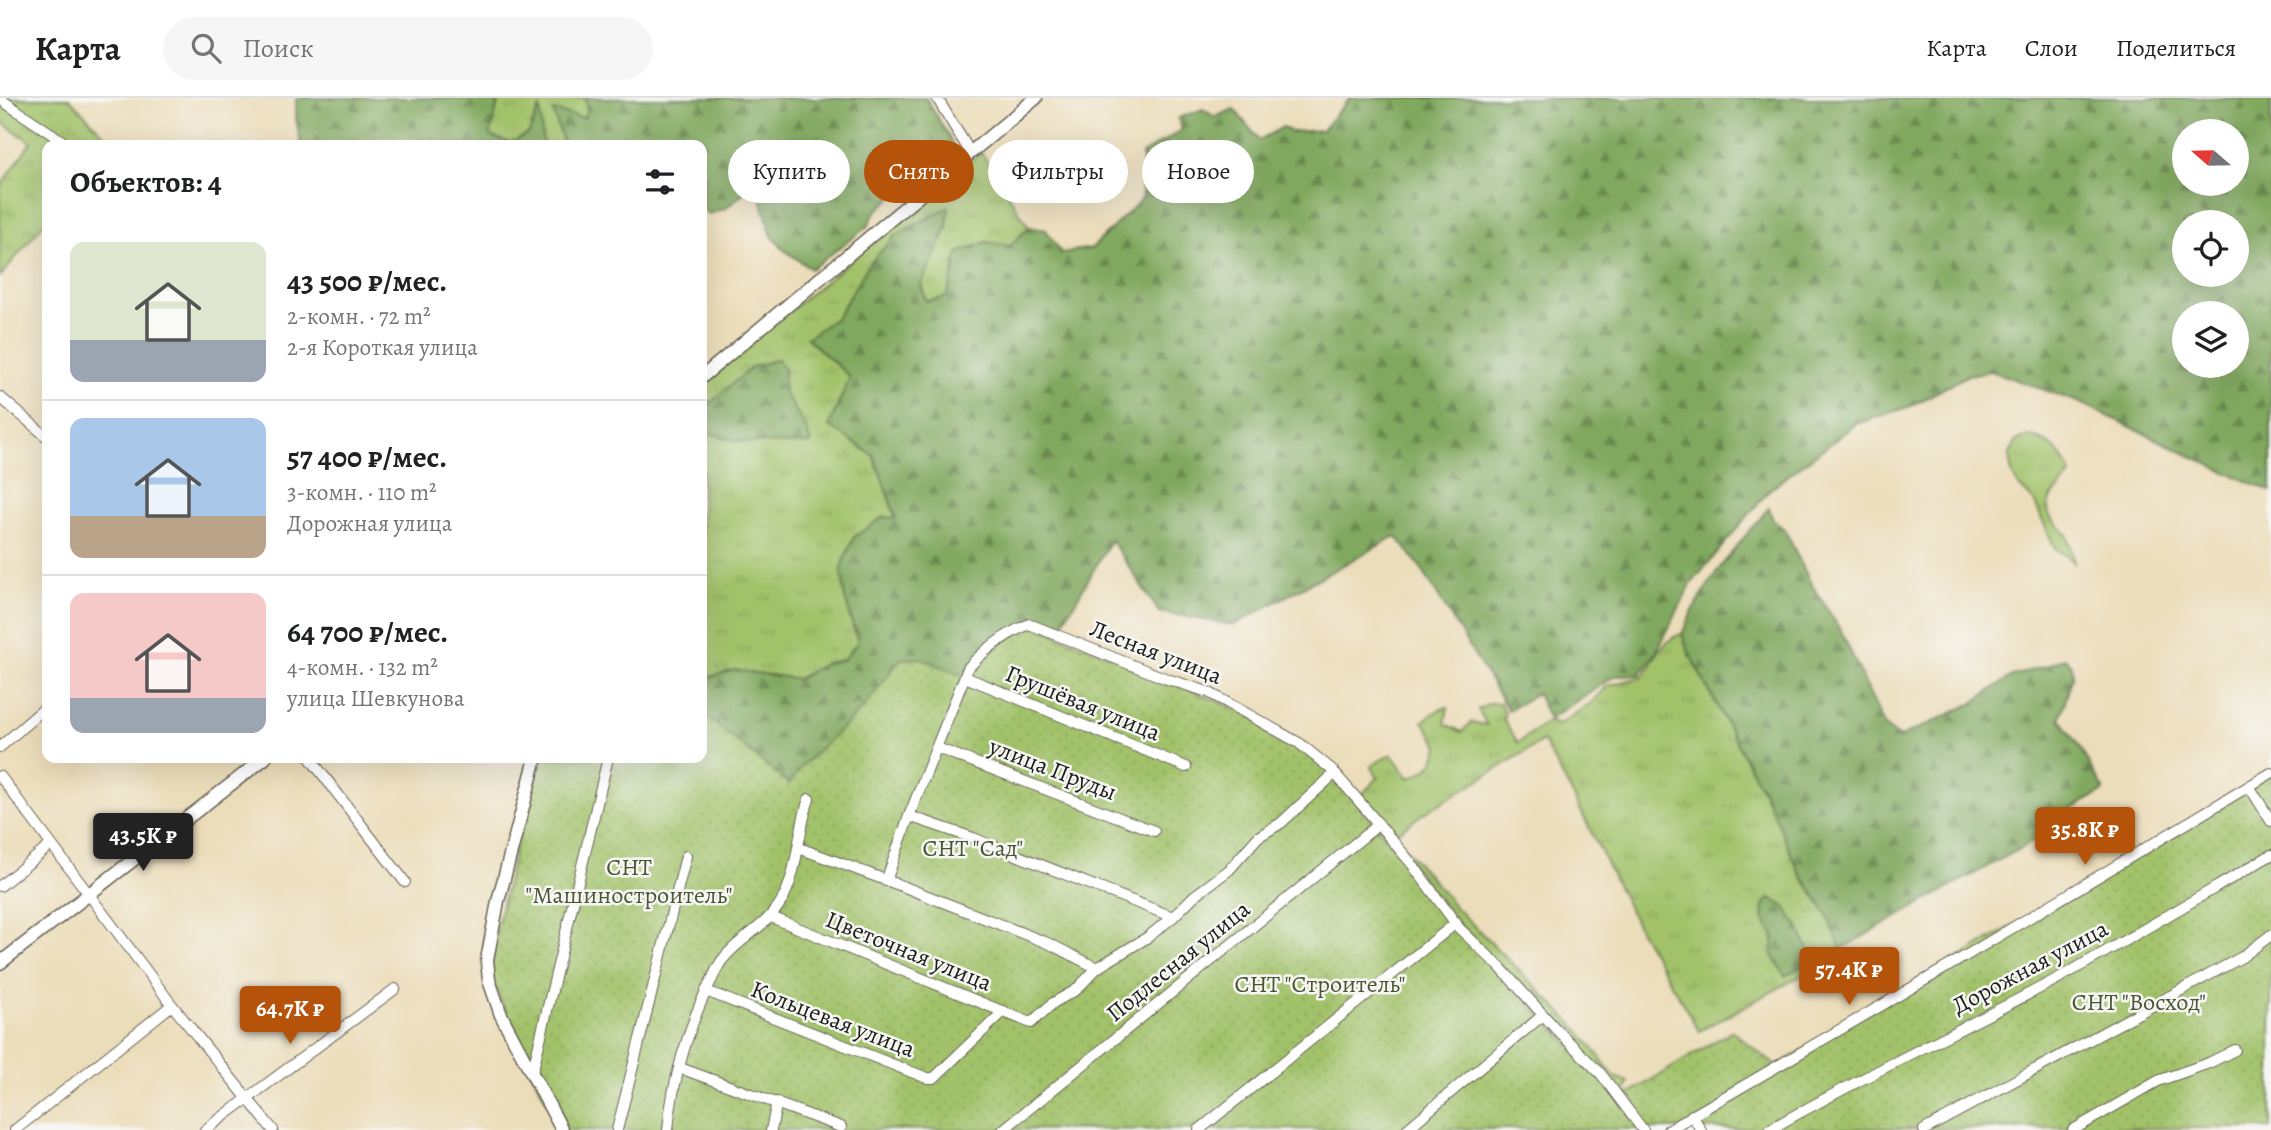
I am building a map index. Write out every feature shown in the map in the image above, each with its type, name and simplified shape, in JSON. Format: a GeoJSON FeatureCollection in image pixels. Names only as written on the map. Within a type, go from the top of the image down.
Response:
{"type":"FeatureCollection","features":[{"type":"Feature","properties":{"kind":"street"},"geometry":{"type":"LineString","coordinates":[[937,98],[963,140]]}},
{"type":"Feature","properties":{"kind":"street"},"geometry":{"type":"LineString","coordinates":[[974,149],[1035,98]]}},
{"type":"Feature","properties":{"kind":"street"},"geometry":{"type":"LineString","coordinates":[[0,99],[61,140]]}},
{"type":"Feature","properties":{"kind":"street"},"geometry":{"type":"LineString","coordinates":[[707,373],[911,203]]}},
{"type":"Feature","properties":{"kind":"street"},"geometry":{"type":"LineString","coordinates":[[0,397],[42,433]]}},
{"type":"Feature","properties":{"kind":"street","name":"Лесная улица"},"geometry":{"type":"LineString","coordinates":[[965,677],[968,668],[982,652],[1005,635],[1029,624],[1167,679],[1208,692],[1299,743],[1334,774]]}},
{"type":"Feature","properties":{"kind":"street"},"geometry":{"type":"LineString","coordinates":[[887,881],[909,816],[965,677]]}},
{"type":"Feature","properties":{"kind":"street","name":"Грушёвая улица"},"geometry":{"type":"LineString","coordinates":[[965,677],[1186,767]]}},
{"type":"Feature","properties":{"kind":"street"},"geometry":{"type":"LineString","coordinates":[[0,747],[42,710]]}},
{"type":"Feature","properties":{"kind":"street","name":"улица Пруды"},"geometry":{"type":"LineString","coordinates":[[937,748],[1154,831]]}},
{"type":"Feature","properties":{"kind":"street"},"geometry":{"type":"LineString","coordinates":[[0,963],[259,763]]}},
{"type":"Feature","properties":{"kind":"street"},"geometry":{"type":"LineString","coordinates":[[314,763],[405,882]]}},
{"type":"Feature","properties":{"kind":"street"},"geometry":{"type":"LineString","coordinates":[[535,763],[498,901],[487,960],[493,996],[562,1130]]}},
{"type":"Feature","properties":{"kind":"street"},"geometry":{"type":"LineString","coordinates":[[532,1073],[607,763]]}},
{"type":"Feature","properties":{"kind":"street","name":"Дорожная улица"},"geometry":{"type":"LineString","coordinates":[[1668,1130],[2271,773]]}},
{"type":"Feature","properties":{"kind":"street"},"geometry":{"type":"LineString","coordinates":[[799,848],[1051,944],[1097,968],[1148,937],[1173,917],[1194,895],[1229,870],[1258,837],[1281,823],[1334,774],[1412,864],[1456,923],[1601,1074],[1643,1130]]}},
{"type":"Feature","properties":{"kind":"street"},"geometry":{"type":"LineString","coordinates":[[0,776],[172,1005],[273,1130]]}},
{"type":"Feature","properties":{"kind":"street"},"geometry":{"type":"LineString","coordinates":[[2249,786],[2271,821]]}},
{"type":"Feature","properties":{"kind":"street"},"geometry":{"type":"LineString","coordinates":[[668,1130],[690,1030],[706,991],[723,959],[771,917],[790,882],[808,799]]}},
{"type":"Feature","properties":{"kind":"street"},"geometry":{"type":"LineString","coordinates":[[909,816],[973,838],[1173,917]]}},
{"type":"Feature","properties":{"kind":"street","name":"Подлесная улица"},"geometry":{"type":"LineString","coordinates":[[1003,1130],[1379,824]]}},
{"type":"Feature","properties":{"kind":"street"},"geometry":{"type":"LineString","coordinates":[[0,886],[51,845]]}},
{"type":"Feature","properties":{"kind":"street","name":"Дорожная улица"},"geometry":{"type":"LineString","coordinates":[[1769,1130],[1823,1099],[2054,980],[2271,855]]}},
{"type":"Feature","properties":{"kind":"street"},"geometry":{"type":"LineString","coordinates":[[617,1130],[686,856]]}},
{"type":"Feature","properties":{"kind":"street","name":"Цветочная улица"},"geometry":{"type":"LineString","coordinates":[[771,917],[1031,1023],[1053,1003],[1076,990],[1097,968]]}},
{"type":"Feature","properties":{"kind":"street"},"geometry":{"type":"LineString","coordinates":[[1199,1130],[1456,923]]}},
{"type":"Feature","properties":{"kind":"street"},"geometry":{"type":"LineString","coordinates":[[1924,1130],[2242,957],[2271,935]]}},
{"type":"Feature","properties":{"kind":"street"},"geometry":{"type":"LineString","coordinates":[[205,1130],[395,989]]}},
{"type":"Feature","properties":{"kind":"street","name":"Кольцевая улица"},"geometry":{"type":"LineString","coordinates":[[706,991],[927,1078],[934,1078],[1004,1011]]}},
{"type":"Feature","properties":{"kind":"street"},"geometry":{"type":"LineString","coordinates":[[15,1130],[172,1005]]}},
{"type":"Feature","properties":{"kind":"street"},"geometry":{"type":"LineString","coordinates":[[1406,1130],[1543,1015]]}},
{"type":"Feature","properties":{"kind":"street"},"geometry":{"type":"LineString","coordinates":[[2073,1130],[2158,1082],[2235,1050]]}},
{"type":"Feature","properties":{"kind":"street"},"geometry":{"type":"LineString","coordinates":[[680,1068],[841,1127]]}},
{"type":"Feature","properties":{"kind":"street"},"geometry":{"type":"LineString","coordinates":[[771,1130],[777,1102]]}},
{"type":"Feature","properties":{"kind":"street"},"geometry":{"type":"LineString","coordinates":[[1692,1115],[1701,1130]]}},
{"type":"Feature","properties":{"kind":"green space"},"geometry":{"type":"Polygon","coordinates":[[[0,98],[69,98],[109,140],[42,140],[42,225],[0,277],[0,187],[31,142],[0,121],[0,98]]]}},
{"type":"Feature","properties":{"kind":"green space"},"geometry":{"type":"Polygon","coordinates":[[[296,98],[499,98],[490,136],[502,140],[300,140],[296,98]]]}},
{"type":"Feature","properties":{"kind":"green space"},"geometry":{"type":"Polygon","coordinates":[[[499,98],[585,98],[585,118],[554,112],[562,140],[542,140],[539,108],[529,133],[516,140],[502,140],[490,136],[499,98]]]}},
{"type":"Feature","properties":{"kind":"green space"},"geometry":{"type":"Polygon","coordinates":[[[585,98],[926,98],[951,140],[864,140],[864,203],[885,203],[875,212],[868,226],[811,269],[783,249],[772,236],[762,203],[850,203],[850,140],[728,140],[728,203],[732,203],[709,214],[707,140],[562,140],[553,111],[584,118],[587,109],[585,98]]]}},
{"type":"Feature","properties":{"kind":"green space"},"geometry":{"type":"Polygon","coordinates":[[[1350,98],[2271,98],[2271,491],[2214,467],[2081,403],[1991,371],[1968,375],[1911,406],[1856,424],[1769,490],[1691,584],[1656,653],[1639,675],[1615,676],[1549,719],[1537,694],[1508,710],[1421,568],[1396,536],[1234,625],[1159,612],[1111,540],[1056,635],[965,677],[920,659],[901,659],[863,708],[802,766],[789,784],[707,717],[707,678],[734,670],[798,679],[826,663],[843,660],[858,642],[845,598],[841,567],[854,537],[883,517],[896,518],[874,456],[829,426],[850,377],[807,338],[837,317],[869,264],[896,235],[949,207],[947,228],[921,285],[926,301],[947,297],[958,253],[986,242],[1010,246],[1029,227],[1046,230],[1061,253],[1092,248],[1142,199],[1142,203],[1254,203],[1254,140],[1165,140],[1182,130],[1178,118],[1203,109],[1215,117],[1234,109],[1259,140],[1283,127],[1291,132],[1322,130],[1350,98]]]}},
{"type":"Feature","properties":{"kind":"green space"},"geometry":{"type":"Polygon","coordinates":[[[540,107],[543,140],[516,140],[529,133],[540,107]]]}},
{"type":"Feature","properties":{"kind":"green space"},"geometry":{"type":"Polygon","coordinates":[[[981,152],[988,163],[988,203],[1014,203],[1029,227],[1010,246],[986,242],[946,298],[926,301],[921,285],[947,228],[948,208],[896,235],[869,264],[837,317],[807,338],[850,377],[829,426],[874,456],[896,519],[849,615],[858,642],[843,660],[826,663],[797,679],[734,670],[707,678],[707,380],[920,203],[974,203],[974,158],[981,152]]]}},
{"type":"Feature","properties":{"kind":"green space"},"geometry":{"type":"Polygon","coordinates":[[[778,359],[784,371],[784,392],[806,427],[811,444],[741,441],[707,432],[707,406],[752,367],[778,359]]]}},
{"type":"Feature","properties":{"kind":"green space"},"geometry":{"type":"Polygon","coordinates":[[[2029,436],[2056,449],[2071,474],[2050,499],[2048,507],[2049,515],[2067,535],[2074,562],[2055,548],[2034,501],[2019,486],[2012,474],[2009,456],[2016,441],[2029,436]]]}},
{"type":"Feature","properties":{"kind":"green space"},"geometry":{"type":"Polygon","coordinates":[[[1769,508],[1773,520],[1785,530],[1809,580],[1841,631],[1885,727],[1901,737],[1971,704],[2012,676],[2065,658],[2072,666],[2073,676],[2060,718],[2104,791],[2056,817],[2045,834],[2022,848],[1841,949],[1827,914],[1799,872],[1771,807],[1690,655],[1682,634],[1709,583],[1769,508]]]}},
{"type":"Feature","properties":{"kind":"green space"},"geometry":{"type":"Polygon","coordinates":[[[1029,624],[1127,662],[1266,722],[1331,769],[1459,928],[1620,1099],[1732,1031],[1776,1066],[2271,773],[2271,1128],[562,1130],[532,1073],[487,969],[535,763],[707,763],[707,717],[789,784],[802,766],[863,708],[901,659],[920,658],[964,676],[968,668],[1029,624]]]}},
{"type":"Feature","properties":{"kind":"green space"},"geometry":{"type":"Polygon","coordinates":[[[1682,634],[1690,655],[1771,807],[1799,872],[1827,914],[1841,949],[1821,965],[1699,1031],[1640,931],[1572,793],[1543,741],[1421,815],[1394,835],[1456,908],[1578,1029],[1615,1077],[1628,1082],[1624,1095],[1621,1096],[1461,926],[1359,797],[1378,778],[1371,766],[1391,754],[1409,778],[1429,767],[1439,746],[1423,721],[1440,709],[1448,707],[1445,724],[1462,732],[1471,722],[1487,725],[1478,709],[1491,703],[1500,703],[1505,714],[1503,718],[1518,743],[1548,721],[1558,725],[1591,703],[1607,686],[1642,677],[1663,646],[1682,634]]]}},
{"type":"Feature","properties":{"kind":"green space"},"geometry":{"type":"Polygon","coordinates":[[[1770,898],[1785,907],[1800,930],[1813,961],[1785,976],[1772,953],[1774,936],[1763,918],[1764,905],[1770,898]]]}},
{"type":"Feature","properties":{"kind":"park label","name":"СНТ \"Сад\""},"geometry":{"type":"Point","coordinates":[973,848]}},
{"type":"Feature","properties":{"kind":"park label","name":"СНТ \"Машиностроитель\""},"geometry":{"type":"Point","coordinates":[629,881]}},
{"type":"Feature","properties":{"kind":"park label","name":"СНТ \"Строитель\""},"geometry":{"type":"Point","coordinates":[1320,984]}},
{"type":"Feature","properties":{"kind":"park label","name":"СНТ \"Восход\""},"geometry":{"type":"Point","coordinates":[2139,1002]}}]}
